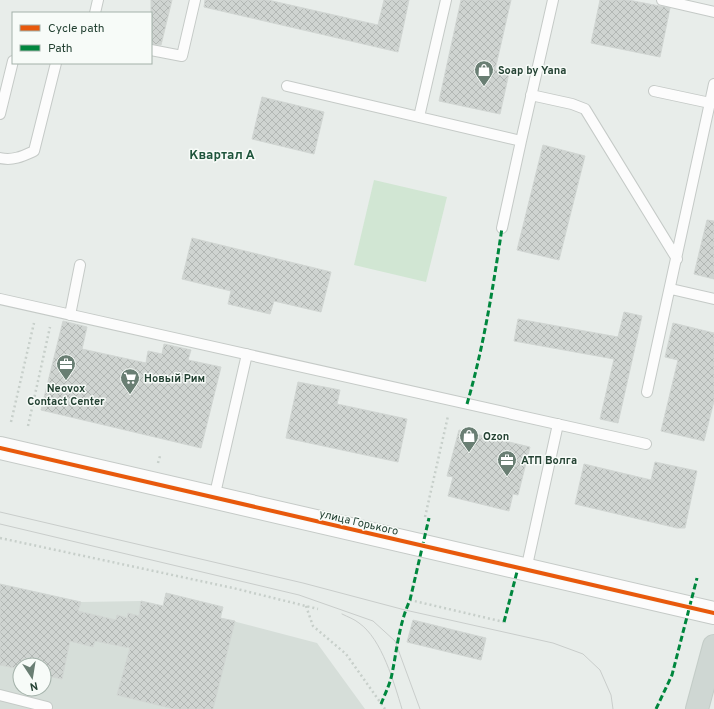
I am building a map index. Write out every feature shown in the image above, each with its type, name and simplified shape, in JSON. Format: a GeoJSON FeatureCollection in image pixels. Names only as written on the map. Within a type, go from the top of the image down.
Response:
{"type":"FeatureCollection","features":[{"type":"Feature","properties":{"kind":"main road"},"geometry":{"type":"LineString","coordinates":[[697,709],[714,646]]}},
{"type":"Feature","properties":{"kind":"street","name":"улица Горького"},"geometry":{"type":"LineString","coordinates":[[0,448],[714,613]]}},
{"type":"Feature","properties":{"kind":"lane"},"geometry":{"type":"LineString","coordinates":[[95,12],[98,0]]}},
{"type":"Feature","properties":{"kind":"lane"},"geometry":{"type":"LineString","coordinates":[[152,50],[182,56],[195,0]]}},
{"type":"Feature","properties":{"kind":"lane"},"geometry":{"type":"LineString","coordinates":[[419,117],[446,0]]}},
{"type":"Feature","properties":{"kind":"lane"},"geometry":{"type":"LineString","coordinates":[[502,228],[553,0]]}},
{"type":"Feature","properties":{"kind":"lane"},"geometry":{"type":"LineString","coordinates":[[662,0],[714,12]]}},
{"type":"Feature","properties":{"kind":"lane"},"geometry":{"type":"LineString","coordinates":[[0,114],[12,64]]}},
{"type":"Feature","properties":{"kind":"lane"},"geometry":{"type":"LineString","coordinates":[[0,158],[7,160],[19,158],[34,151],[56,64]]}},
{"type":"Feature","properties":{"kind":"lane"},"geometry":{"type":"LineString","coordinates":[[647,392],[671,289],[714,84]]}},
{"type":"Feature","properties":{"kind":"lane"},"geometry":{"type":"LineString","coordinates":[[287,86],[521,141]]}},
{"type":"Feature","properties":{"kind":"lane"},"geometry":{"type":"LineString","coordinates":[[654,92],[710,103]]}},
{"type":"Feature","properties":{"kind":"lane"},"geometry":{"type":"LineString","coordinates":[[531,96],[572,104],[585,109],[677,259]]}},
{"type":"Feature","properties":{"kind":"lane"},"geometry":{"type":"LineString","coordinates":[[70,314],[80,265]]}},
{"type":"Feature","properties":{"kind":"lane"},"geometry":{"type":"LineString","coordinates":[[671,289],[714,300]]}},
{"type":"Feature","properties":{"kind":"lane"},"geometry":{"type":"LineString","coordinates":[[0,299],[646,444]]}},
{"type":"Feature","properties":{"kind":"lane"},"geometry":{"type":"LineString","coordinates":[[214,498],[247,354]]}},
{"type":"Feature","properties":{"kind":"lane"},"geometry":{"type":"LineString","coordinates":[[526,570],[558,424]]}},
{"type":"Feature","properties":{"kind":"lane"},"geometry":{"type":"LineString","coordinates":[[0,695],[49,708]]}},
{"type":"Feature","properties":{"kind":"path"},"geometry":{"type":"LineString","coordinates":[[11,422],[37,307]]}},
{"type":"Feature","properties":{"kind":"path"},"geometry":{"type":"LineString","coordinates":[[28,426],[54,311]]}},
{"type":"Feature","properties":{"kind":"path"},"geometry":{"type":"LineString","coordinates":[[425,517],[451,400]]}},
{"type":"Feature","properties":{"kind":"path"},"geometry":{"type":"LineString","coordinates":[[0,538],[233,588],[318,609]]}},
{"type":"Feature","properties":{"kind":"path"},"geometry":{"type":"LineString","coordinates":[[410,600],[504,622]]}},
{"type":"Feature","properties":{"kind":"path"},"geometry":{"type":"LineString","coordinates":[[306,605],[313,626],[346,654],[385,709]]}},
{"type":"Feature","properties":{"kind":"shaded area"},"geometry":{"type":"Polygon","coordinates":[[[0,584],[81,602],[141,601],[163,606],[166,593],[223,607],[221,618],[317,643],[365,709],[0,709],[0,584]]]}},
{"type":"Feature","properties":{"kind":"green space"},"geometry":{"type":"Polygon","coordinates":[[[374,180],[447,197],[426,282],[354,265],[374,180]]]}},
{"type":"Feature","properties":{"kind":"building"},"geometry":{"type":"Polygon","coordinates":[[[151,0],[172,0],[161,45],[152,44],[151,0]]]}},
{"type":"Feature","properties":{"kind":"building"},"geometry":{"type":"Polygon","coordinates":[[[205,0],[268,0],[378,25],[384,0],[409,0],[398,52],[204,7],[205,0]]]}},
{"type":"Feature","properties":{"kind":"building"},"geometry":{"type":"Polygon","coordinates":[[[461,0],[511,0],[495,70],[509,73],[500,114],[439,101],[461,0]]]}},
{"type":"Feature","properties":{"kind":"building"},"geometry":{"type":"Polygon","coordinates":[[[600,0],[628,0],[670,8],[660,57],[591,43],[600,0]]]}},
{"type":"Feature","properties":{"kind":"building"},"geometry":{"type":"Polygon","coordinates":[[[262,97],[324,112],[314,154],[252,139],[262,97]]]}},
{"type":"Feature","properties":{"kind":"building"},"geometry":{"type":"Polygon","coordinates":[[[543,145],[585,156],[559,260],[517,250],[543,145]]]}},
{"type":"Feature","properties":{"kind":"building"},"geometry":{"type":"Polygon","coordinates":[[[707,220],[714,221],[714,279],[694,274],[707,220]]]}},
{"type":"Feature","properties":{"kind":"building"},"geometry":{"type":"Polygon","coordinates":[[[192,238],[331,272],[321,312],[274,301],[270,314],[228,304],[231,291],[182,279],[192,238]]]}},
{"type":"Feature","properties":{"kind":"building"},"geometry":{"type":"Polygon","coordinates":[[[624,312],[642,316],[618,423],[600,419],[614,359],[514,341],[518,319],[618,337],[624,312]]]}},
{"type":"Feature","properties":{"kind":"building","name":"Новый Рим"},"geometry":{"type":"Polygon","coordinates":[[[63,321],[87,327],[82,349],[146,363],[148,351],[162,354],[164,344],[191,350],[188,360],[221,367],[201,448],[41,410],[63,321]]]}},
{"type":"Feature","properties":{"kind":"building"},"geometry":{"type":"Polygon","coordinates":[[[673,323],[714,333],[714,401],[704,441],[661,431],[678,360],[665,357],[673,323]]]}},
{"type":"Feature","properties":{"kind":"building"},"geometry":{"type":"Polygon","coordinates":[[[298,382],[340,390],[337,404],[407,419],[398,462],[286,438],[298,382]]]}},
{"type":"Feature","properties":{"kind":"building"},"geometry":{"type":"Polygon","coordinates":[[[459,430],[530,447],[518,495],[513,494],[509,511],[448,496],[453,477],[447,476],[459,430]]]}},
{"type":"Feature","properties":{"kind":"building"},"geometry":{"type":"Polygon","coordinates":[[[655,462],[697,471],[685,528],[677,528],[575,504],[584,464],[651,480],[655,462]]]}},
{"type":"Feature","properties":{"kind":"building"},"geometry":{"type":"Polygon","coordinates":[[[0,584],[81,602],[78,611],[116,620],[117,615],[127,618],[128,613],[139,616],[141,601],[163,606],[166,593],[223,607],[220,618],[235,621],[213,709],[174,709],[117,695],[130,648],[95,641],[93,647],[70,641],[62,679],[52,677],[52,657],[12,657],[12,667],[0,665],[0,584]]]}},
{"type":"Feature","properties":{"kind":"building"},"geometry":{"type":"Polygon","coordinates":[[[413,620],[486,638],[481,660],[407,642],[413,620]]]}},
{"type":"Feature","properties":{"kind":"tram line"},"geometry":{"type":"LineString","coordinates":[[0,512],[303,583],[405,610],[553,643],[583,654],[600,670],[611,695],[613,709]]}},
{"type":"Feature","properties":{"kind":"tram line"},"geometry":{"type":"LineString","coordinates":[[0,524],[299,595],[373,621],[395,641],[420,709]]}},
{"type":"Feature","properties":{"kind":"tram line"},"geometry":{"type":"LineString","coordinates":[[342,614],[353,619],[367,630],[381,650],[402,709]]}},
{"type":"Feature","properties":{"kind":"marked path"},"geometry":{"type":"LineString","coordinates":[[467,404],[483,338],[502,228]]}},
{"type":"Feature","properties":{"kind":"marked path"},"geometry":{"type":"LineString","coordinates":[[381,704],[391,678],[401,627],[410,600],[429,518]]}},
{"type":"Feature","properties":{"kind":"marked path"},"geometry":{"type":"LineString","coordinates":[[504,622],[518,568]]}},
{"type":"Feature","properties":{"kind":"marked path"},"geometry":{"type":"LineString","coordinates":[[656,709],[672,675],[697,578]]}},
{"type":"Feature","properties":{"kind":"cycle path"},"geometry":{"type":"LineString","coordinates":[[0,448],[714,613]]}},
{"type":"Feature","properties":{"kind":"place","name":"Soap by Yana"},"geometry":{"type":"Point","coordinates":[484,87]}},
{"type":"Feature","properties":{"kind":"place","name":"Neovox Contact Center"},"geometry":{"type":"Point","coordinates":[66,381]}},
{"type":"Feature","properties":{"kind":"place","name":"Новый Рим"},"geometry":{"type":"Point","coordinates":[130,395]}},
{"type":"Feature","properties":{"kind":"place","name":"Ozon"},"geometry":{"type":"Point","coordinates":[469,453]}},
{"type":"Feature","properties":{"kind":"place","name":"АТП Волга"},"geometry":{"type":"Point","coordinates":[507,477]}},
{"type":"Feature","properties":{"kind":"district","name":"Квартал А"},"geometry":{"type":"Point","coordinates":[222,154]}}]}
